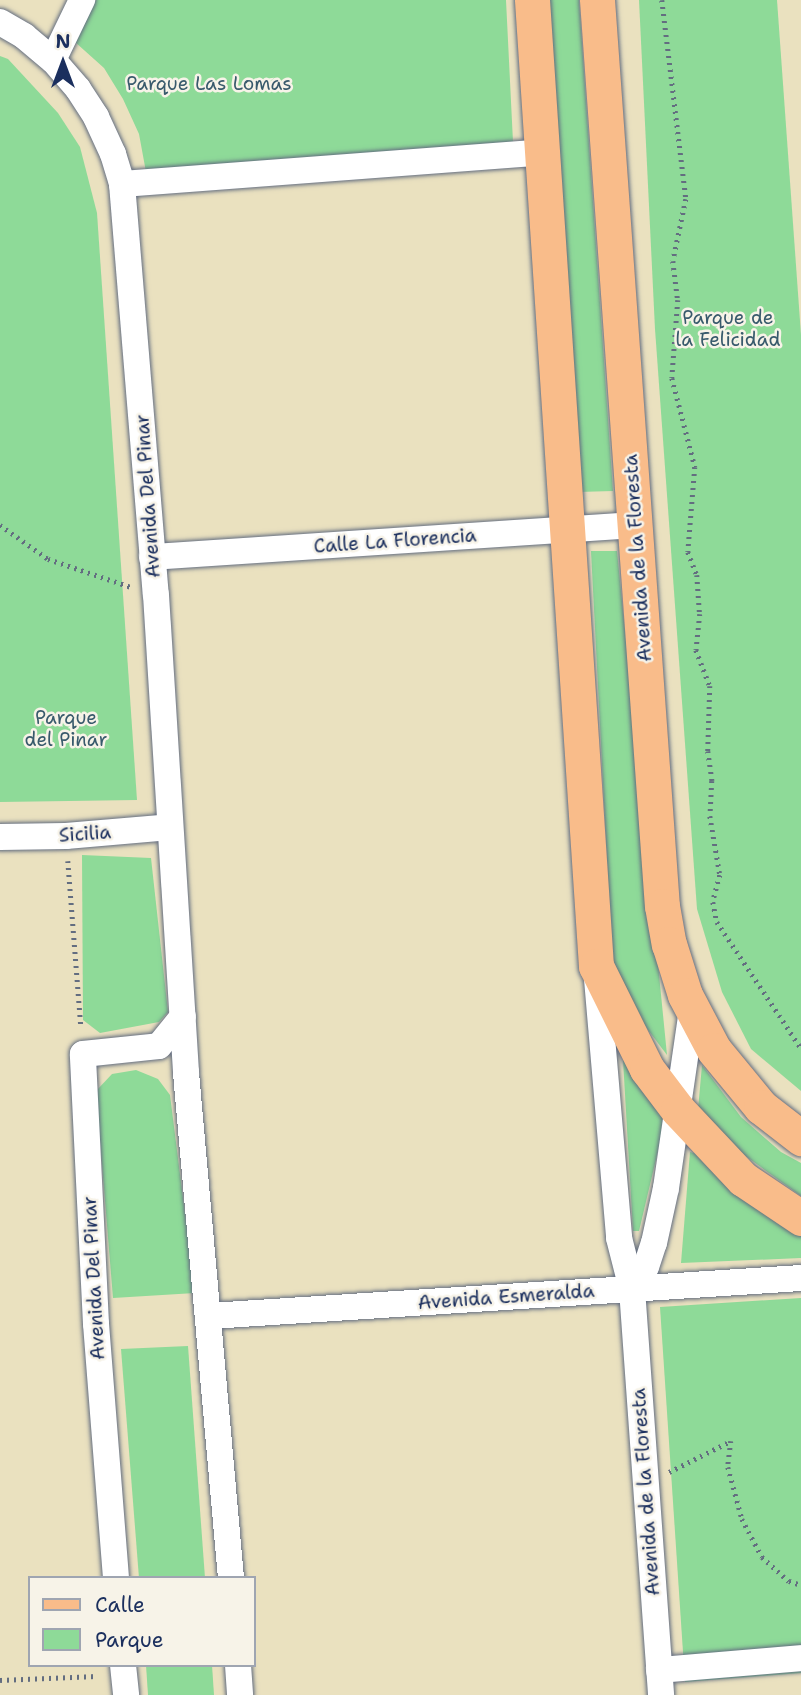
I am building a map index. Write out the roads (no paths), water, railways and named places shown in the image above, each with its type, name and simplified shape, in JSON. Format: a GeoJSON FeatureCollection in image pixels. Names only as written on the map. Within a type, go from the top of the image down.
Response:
{"type":"FeatureCollection","features":[{"type":"Feature","properties":{"kind":"main road","name":"Avenida de la Floresta"},"geometry":{"type":"LineString","coordinates":[[532,0],[596,966],[648,1069],[678,1110]]}},
{"type":"Feature","properties":{"kind":"main road","name":"Avenida de la Floresta"},"geometry":{"type":"LineString","coordinates":[[597,0],[637,525],[662,906],[669,944],[692,1010]]}},
{"type":"Feature","properties":{"kind":"main road"},"geometry":{"type":"LineString","coordinates":[[692,1010],[714,1050],[738,1080],[761,1107],[801,1138]]}},
{"type":"Feature","properties":{"kind":"main road"},"geometry":{"type":"LineString","coordinates":[[678,1110],[743,1179],[801,1218]]}},
{"type":"Feature","properties":{"kind":"street"},"geometry":{"type":"LineString","coordinates":[[53,60],[82,0]]}},
{"type":"Feature","properties":{"kind":"street","name":"Avenida Del Pinar"},"geometry":{"type":"LineString","coordinates":[[0,22],[24,36],[53,60],[96,117],[113,154],[122,184],[156,595],[187,1073],[231,1576]]}},
{"type":"Feature","properties":{"kind":"street"},"geometry":{"type":"LineString","coordinates":[[122,184],[544,152]]}},
{"type":"Feature","properties":{"kind":"street","name":"Calle La Florencia"},"geometry":{"type":"LineString","coordinates":[[152,557],[637,525]]}},
{"type":"Feature","properties":{"kind":"street","name":"Sicilia"},"geometry":{"type":"LineString","coordinates":[[0,837],[66,836],[170,827]]}},
{"type":"Feature","properties":{"kind":"street","name":"Avenida de la Floresta"},"geometry":{"type":"LineString","coordinates":[[596,966],[619,1238],[632,1289],[660,1682]]}},
{"type":"Feature","properties":{"kind":"street","name":"Avenida de la Floresta"},"geometry":{"type":"LineString","coordinates":[[632,1289],[646,1267],[654,1243],[678,1110],[692,1010]]}},
{"type":"Feature","properties":{"kind":"street"},"geometry":{"type":"LineString","coordinates":[[183,1016],[159,1046],[177,1060],[187,1073]]}},
{"type":"Feature","properties":{"kind":"street","name":"Avenida Del Pinar"},"geometry":{"type":"LineString","coordinates":[[116,1576],[96,1324],[83,1054],[159,1046]]}},
{"type":"Feature","properties":{"kind":"street","name":"Avenida Esmeralda"},"geometry":{"type":"LineString","coordinates":[[210,1316],[801,1278]]}},
{"type":"Feature","properties":{"kind":"street"},"geometry":{"type":"LineString","coordinates":[[660,1682],[801,1658]]}},
{"type":"Feature","properties":{"kind":"street"},"geometry":{"type":"LineString","coordinates":[[238,1667],[240,1695]]}},
{"type":"Feature","properties":{"kind":"park label","name":"Parque Las Lomas"},"geometry":{"type":"Point","coordinates":[209,84]}},
{"type":"Feature","properties":{"kind":"park label","name":"Parque de la Felicidad"},"geometry":{"type":"Point","coordinates":[728,329]}},
{"type":"Feature","properties":{"kind":"park label","name":"Parque del Pinar"},"geometry":{"type":"Point","coordinates":[66,729]}}]}
